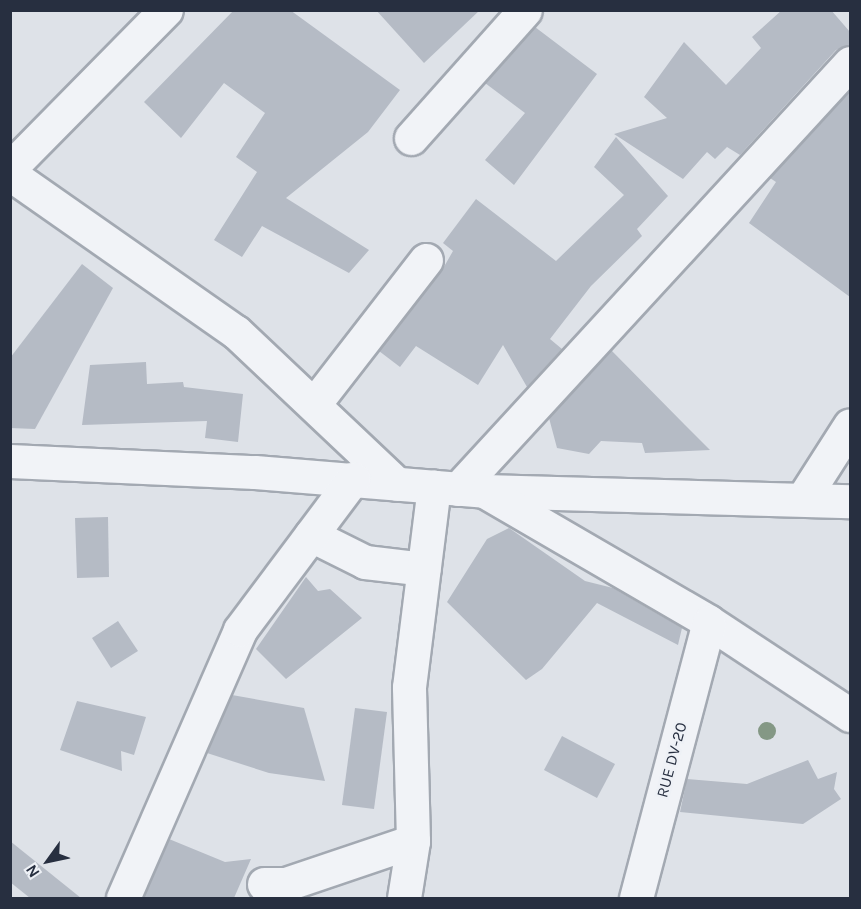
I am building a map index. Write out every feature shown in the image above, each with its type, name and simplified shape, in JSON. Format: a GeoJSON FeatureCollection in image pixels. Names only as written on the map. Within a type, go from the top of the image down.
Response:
{"type":"FeatureCollection","features":[{"type":"Feature","properties":{"kind":"street"},"geometry":{"type":"LineString","coordinates":[[10,168],[166,10]]}},
{"type":"Feature","properties":{"kind":"street"},"geometry":{"type":"LineString","coordinates":[[411,138],[525,10]]}},
{"type":"Feature","properties":{"kind":"street"},"geometry":{"type":"LineString","coordinates":[[404,898],[412,841],[409,687],[424,568],[459,489],[850,63]]}},
{"type":"Feature","properties":{"kind":"street"},"geometry":{"type":"LineString","coordinates":[[10,174],[236,332],[315,404],[397,484]]}},
{"type":"Feature","properties":{"kind":"street"},"geometry":{"type":"LineString","coordinates":[[315,404],[426,260]]}},
{"type":"Feature","properties":{"kind":"street"},"geometry":{"type":"LineString","coordinates":[[804,497],[850,425]]}},
{"type":"Feature","properties":{"kind":"street"},"geometry":{"type":"LineString","coordinates":[[10,461],[353,479],[459,489],[804,497],[850,501]]}},
{"type":"Feature","properties":{"kind":"street"},"geometry":{"type":"LineString","coordinates":[[123,898],[240,630],[353,479]]}},
{"type":"Feature","properties":{"kind":"street"},"geometry":{"type":"LineString","coordinates":[[459,489],[709,622],[850,715]]}},
{"type":"Feature","properties":{"kind":"street"},"geometry":{"type":"LineString","coordinates":[[311,535],[364,562],[424,568]]}},
{"type":"Feature","properties":{"kind":"street","name":"RUE DV-20"},"geometry":{"type":"LineString","coordinates":[[636,898],[709,622]]}},
{"type":"Feature","properties":{"kind":"street"},"geometry":{"type":"LineString","coordinates":[[264,884],[286,884],[412,841]]}},
{"type":"Feature","properties":{"kind":"building"},"geometry":{"type":"Polygon","coordinates":[[[234,10],[290,10],[400,90],[368,132],[286,198],[369,250],[349,273],[262,226],[242,257],[214,240],[257,172],[236,157],[265,113],[224,83],[181,138],[144,102],[234,10]]]}},
{"type":"Feature","properties":{"kind":"building"},"geometry":{"type":"Polygon","coordinates":[[[376,10],[480,10],[424,63],[376,10]]]}},
{"type":"Feature","properties":{"kind":"building"},"geometry":{"type":"Polygon","coordinates":[[[782,10],[831,10],[850,32],[850,45],[836,50],[740,155],[727,147],[715,159],[707,152],[683,179],[614,134],[667,118],[644,97],[684,42],[726,85],[761,48],[752,37],[782,10]]]}},
{"type":"Feature","properties":{"kind":"building"},"geometry":{"type":"Polygon","coordinates":[[[535,27],[597,74],[514,185],[485,160],[525,113],[485,83],[535,27]]]}},
{"type":"Feature","properties":{"kind":"building"},"geometry":{"type":"Polygon","coordinates":[[[850,90],[850,297],[749,223],[776,182],[770,178],[850,90]]]}},
{"type":"Feature","properties":{"kind":"building"},"geometry":{"type":"Polygon","coordinates":[[[616,137],[668,196],[637,229],[642,236],[591,286],[550,339],[562,349],[527,387],[503,345],[478,385],[416,346],[400,367],[379,351],[441,272],[453,251],[443,243],[476,199],[556,261],[624,195],[594,167],[616,137]]]}},
{"type":"Feature","properties":{"kind":"building"},"geometry":{"type":"Polygon","coordinates":[[[82,264],[113,288],[35,429],[10,428],[10,358],[82,264]]]}},
{"type":"Feature","properties":{"kind":"building"},"geometry":{"type":"Polygon","coordinates":[[[611,350],[710,450],[645,453],[642,443],[601,441],[589,454],[557,448],[549,418],[611,350]]]}},
{"type":"Feature","properties":{"kind":"building"},"geometry":{"type":"Polygon","coordinates":[[[146,362],[147,384],[183,382],[184,387],[243,394],[238,442],[205,438],[207,421],[82,425],[90,365],[146,362]]]}},
{"type":"Feature","properties":{"kind":"building"},"geometry":{"type":"Polygon","coordinates":[[[108,517],[109,577],[77,578],[75,518],[108,517]]]}},
{"type":"Feature","properties":{"kind":"building"},"geometry":{"type":"Polygon","coordinates":[[[509,528],[585,581],[613,588],[682,628],[678,645],[597,603],[542,669],[526,680],[447,602],[487,539],[509,528]]]}},
{"type":"Feature","properties":{"kind":"building"},"geometry":{"type":"Polygon","coordinates":[[[306,577],[318,591],[330,589],[362,618],[286,679],[256,649],[306,577]]]}},
{"type":"Feature","properties":{"kind":"building"},"geometry":{"type":"Polygon","coordinates":[[[118,621],[138,651],[111,668],[92,638],[118,621]]]}},
{"type":"Feature","properties":{"kind":"building"},"geometry":{"type":"Polygon","coordinates":[[[232,695],[304,708],[325,781],[269,773],[207,753],[232,695]]]}},
{"type":"Feature","properties":{"kind":"building"},"geometry":{"type":"Polygon","coordinates":[[[77,701],[146,717],[134,755],[121,751],[122,771],[60,750],[77,701]]]}},
{"type":"Feature","properties":{"kind":"building"},"geometry":{"type":"Polygon","coordinates":[[[355,708],[387,712],[374,809],[342,805],[355,708]]]}},
{"type":"Feature","properties":{"kind":"building"},"geometry":{"type":"Polygon","coordinates":[[[562,736],[615,764],[597,798],[544,770],[562,736]]]}},
{"type":"Feature","properties":{"kind":"building"},"geometry":{"type":"Polygon","coordinates":[[[808,760],[818,779],[837,772],[834,789],[841,799],[803,824],[680,812],[687,779],[747,784],[808,760]]]}},
{"type":"Feature","properties":{"kind":"building"},"geometry":{"type":"Polygon","coordinates":[[[169,839],[225,862],[251,859],[234,898],[143,898],[169,839]]]}},
{"type":"Feature","properties":{"kind":"building"},"geometry":{"type":"Polygon","coordinates":[[[10,841],[81,898],[30,898],[10,882],[10,841]]]}}]}
